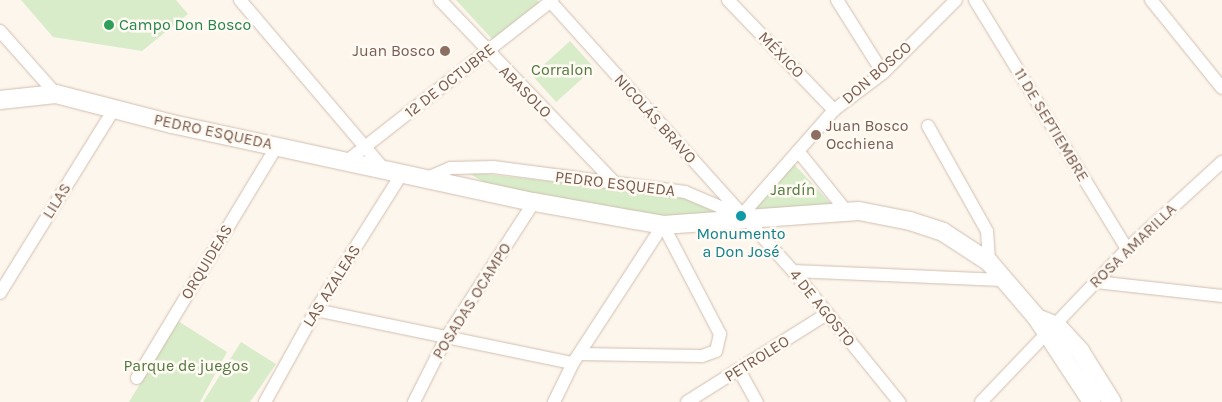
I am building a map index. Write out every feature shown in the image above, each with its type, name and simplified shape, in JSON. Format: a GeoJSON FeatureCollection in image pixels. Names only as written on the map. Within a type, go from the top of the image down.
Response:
{"type":"FeatureCollection","features":[{"type":"Feature","properties":{"kind":"street"},"geometry":{"type":"LineString","coordinates":[[240,0],[383,168]]}},
{"type":"Feature","properties":{"kind":"street","name":"ABASOLO"},"geometry":{"type":"LineString","coordinates":[[440,0],[486,53],[613,181]]}},
{"type":"Feature","properties":{"kind":"street","name":"12 DE OCTUBRE"},"geometry":{"type":"LineString","coordinates":[[347,161],[551,0]]}},
{"type":"Feature","properties":{"kind":"street","name":"NICOLÁS BRAVO"},"geometry":{"type":"LineString","coordinates":[[551,0],[741,216]]}},
{"type":"Feature","properties":{"kind":"street","name":"MÉXICO"},"geometry":{"type":"LineString","coordinates":[[728,0],[834,110]]}},
{"type":"Feature","properties":{"kind":"street"},"geometry":{"type":"LineString","coordinates":[[837,0],[883,73]]}},
{"type":"Feature","properties":{"kind":"street","name":"DON BOSCO"},"geometry":{"type":"LineString","coordinates":[[741,216],[834,110],[883,73],[956,0]]}},
{"type":"Feature","properties":{"kind":"street","name":"11 DE SEPTIEMBRE"},"geometry":{"type":"LineString","coordinates":[[975,0],[1127,249]]}},
{"type":"Feature","properties":{"kind":"street"},"geometry":{"type":"LineString","coordinates":[[1150,0],[1222,88]]}},
{"type":"Feature","properties":{"kind":"street"},"geometry":{"type":"LineString","coordinates":[[0,31],[56,94]]}},
{"type":"Feature","properties":{"kind":"street","name":"PEDRO ESQUEDA"},"geometry":{"type":"LineString","coordinates":[[1,102],[56,94],[277,146],[534,202],[663,225],[741,216],[848,212],[918,224],[943,232],[989,262],[1002,280],[1037,318],[1080,351],[1112,402]]}},
{"type":"Feature","properties":{"kind":"street","name":"LILAS"},"geometry":{"type":"LineString","coordinates":[[0,294],[114,109]]}},
{"type":"Feature","properties":{"kind":"street"},"geometry":{"type":"LineString","coordinates":[[928,126],[987,231],[989,262]]}},
{"type":"Feature","properties":{"kind":"street","name":"ORQUIDEAS"},"geometry":{"type":"LineString","coordinates":[[137,378],[277,146]]}},
{"type":"Feature","properties":{"kind":"street"},"geometry":{"type":"LineString","coordinates":[[798,151],[848,212]]}},
{"type":"Feature","properties":{"kind":"street","name":"ROSA AMARILLA"},"geometry":{"type":"LineString","coordinates":[[980,402],[1053,330],[1127,249],[1222,162]]}},
{"type":"Feature","properties":{"kind":"street","name":"PEDRO ESQUEDA"},"geometry":{"type":"LineString","coordinates":[[427,178],[451,168],[493,167],[613,181],[684,192],[741,216]]}},
{"type":"Feature","properties":{"kind":"street","name":"LAS AZALEAS"},"geometry":{"type":"LineString","coordinates":[[265,402],[316,310],[403,172]]}},
{"type":"Feature","properties":{"kind":"street","name":"POSADAS OCAMPO"},"geometry":{"type":"LineString","coordinates":[[414,402],[446,338],[534,202]]}},
{"type":"Feature","properties":{"kind":"street","name":"4 DE AGOSTO"},"geometry":{"type":"LineString","coordinates":[[741,216],[793,271],[826,315],[899,402]]}},
{"type":"Feature","properties":{"kind":"street"},"geometry":{"type":"LineString","coordinates":[[316,310],[446,338],[576,359],[702,356],[716,351],[720,334],[663,225],[576,359],[554,402]]}},
{"type":"Feature","properties":{"kind":"street"},"geometry":{"type":"LineString","coordinates":[[793,271],[1002,280]]}},
{"type":"Feature","properties":{"kind":"street"},"geometry":{"type":"LineString","coordinates":[[1096,282],[1222,296]]}},
{"type":"Feature","properties":{"kind":"street","name":"PETROLEO"},"geometry":{"type":"LineString","coordinates":[[687,402],[826,315]]}},
{"type":"Feature","properties":{"kind":"street"},"geometry":{"type":"LineString","coordinates":[[1053,330],[1092,402]]}},
{"type":"Feature","properties":{"kind":"street"},"geometry":{"type":"LineString","coordinates":[[738,370],[757,402]]}},
{"type":"Feature","properties":{"kind":"green space","name":"Campo Don Bosco"},"geometry":{"type":"Polygon","coordinates":[[[21,0],[176,0],[188,14],[142,51],[53,37],[21,0]]]}},
{"type":"Feature","properties":{"kind":"green space"},"geometry":{"type":"Polygon","coordinates":[[[456,0],[537,0],[541,4],[493,40],[456,0]]]}},
{"type":"Feature","properties":{"kind":"green space","name":"Corralon"},"geometry":{"type":"Polygon","coordinates":[[[570,41],[594,68],[556,102],[532,75],[570,41]]]}},
{"type":"Feature","properties":{"kind":"green space","name":"Jardín"},"geometry":{"type":"Polygon","coordinates":[[[793,163],[833,206],[755,209],[793,163]]]}},
{"type":"Feature","properties":{"kind":"green space"},"geometry":{"type":"Polygon","coordinates":[[[467,172],[683,196],[719,214],[658,220],[488,185],[467,172]]]}},
{"type":"Feature","properties":{"kind":"green space","name":"Parque de juegos"},"geometry":{"type":"Polygon","coordinates":[[[178,321],[227,352],[200,402],[129,402],[178,321]]]}},
{"type":"Feature","properties":{"kind":"green space"},"geometry":{"type":"Polygon","coordinates":[[[241,342],[276,364],[250,402],[203,402],[241,342]]]}},
{"type":"Feature","properties":{"kind":"place","name":"Campo Don Bosco"},"geometry":{"type":"Point","coordinates":[109,25]}},
{"type":"Feature","properties":{"kind":"place","name":"Juan Bosco"},"geometry":{"type":"Point","coordinates":[445,51]}},
{"type":"Feature","properties":{"kind":"place","name":"Juan Bosco Occhiena"},"geometry":{"type":"Point","coordinates":[816,135]}},
{"type":"Feature","properties":{"kind":"place","name":"Monumento a Don José"},"geometry":{"type":"Point","coordinates":[741,216]}}]}
